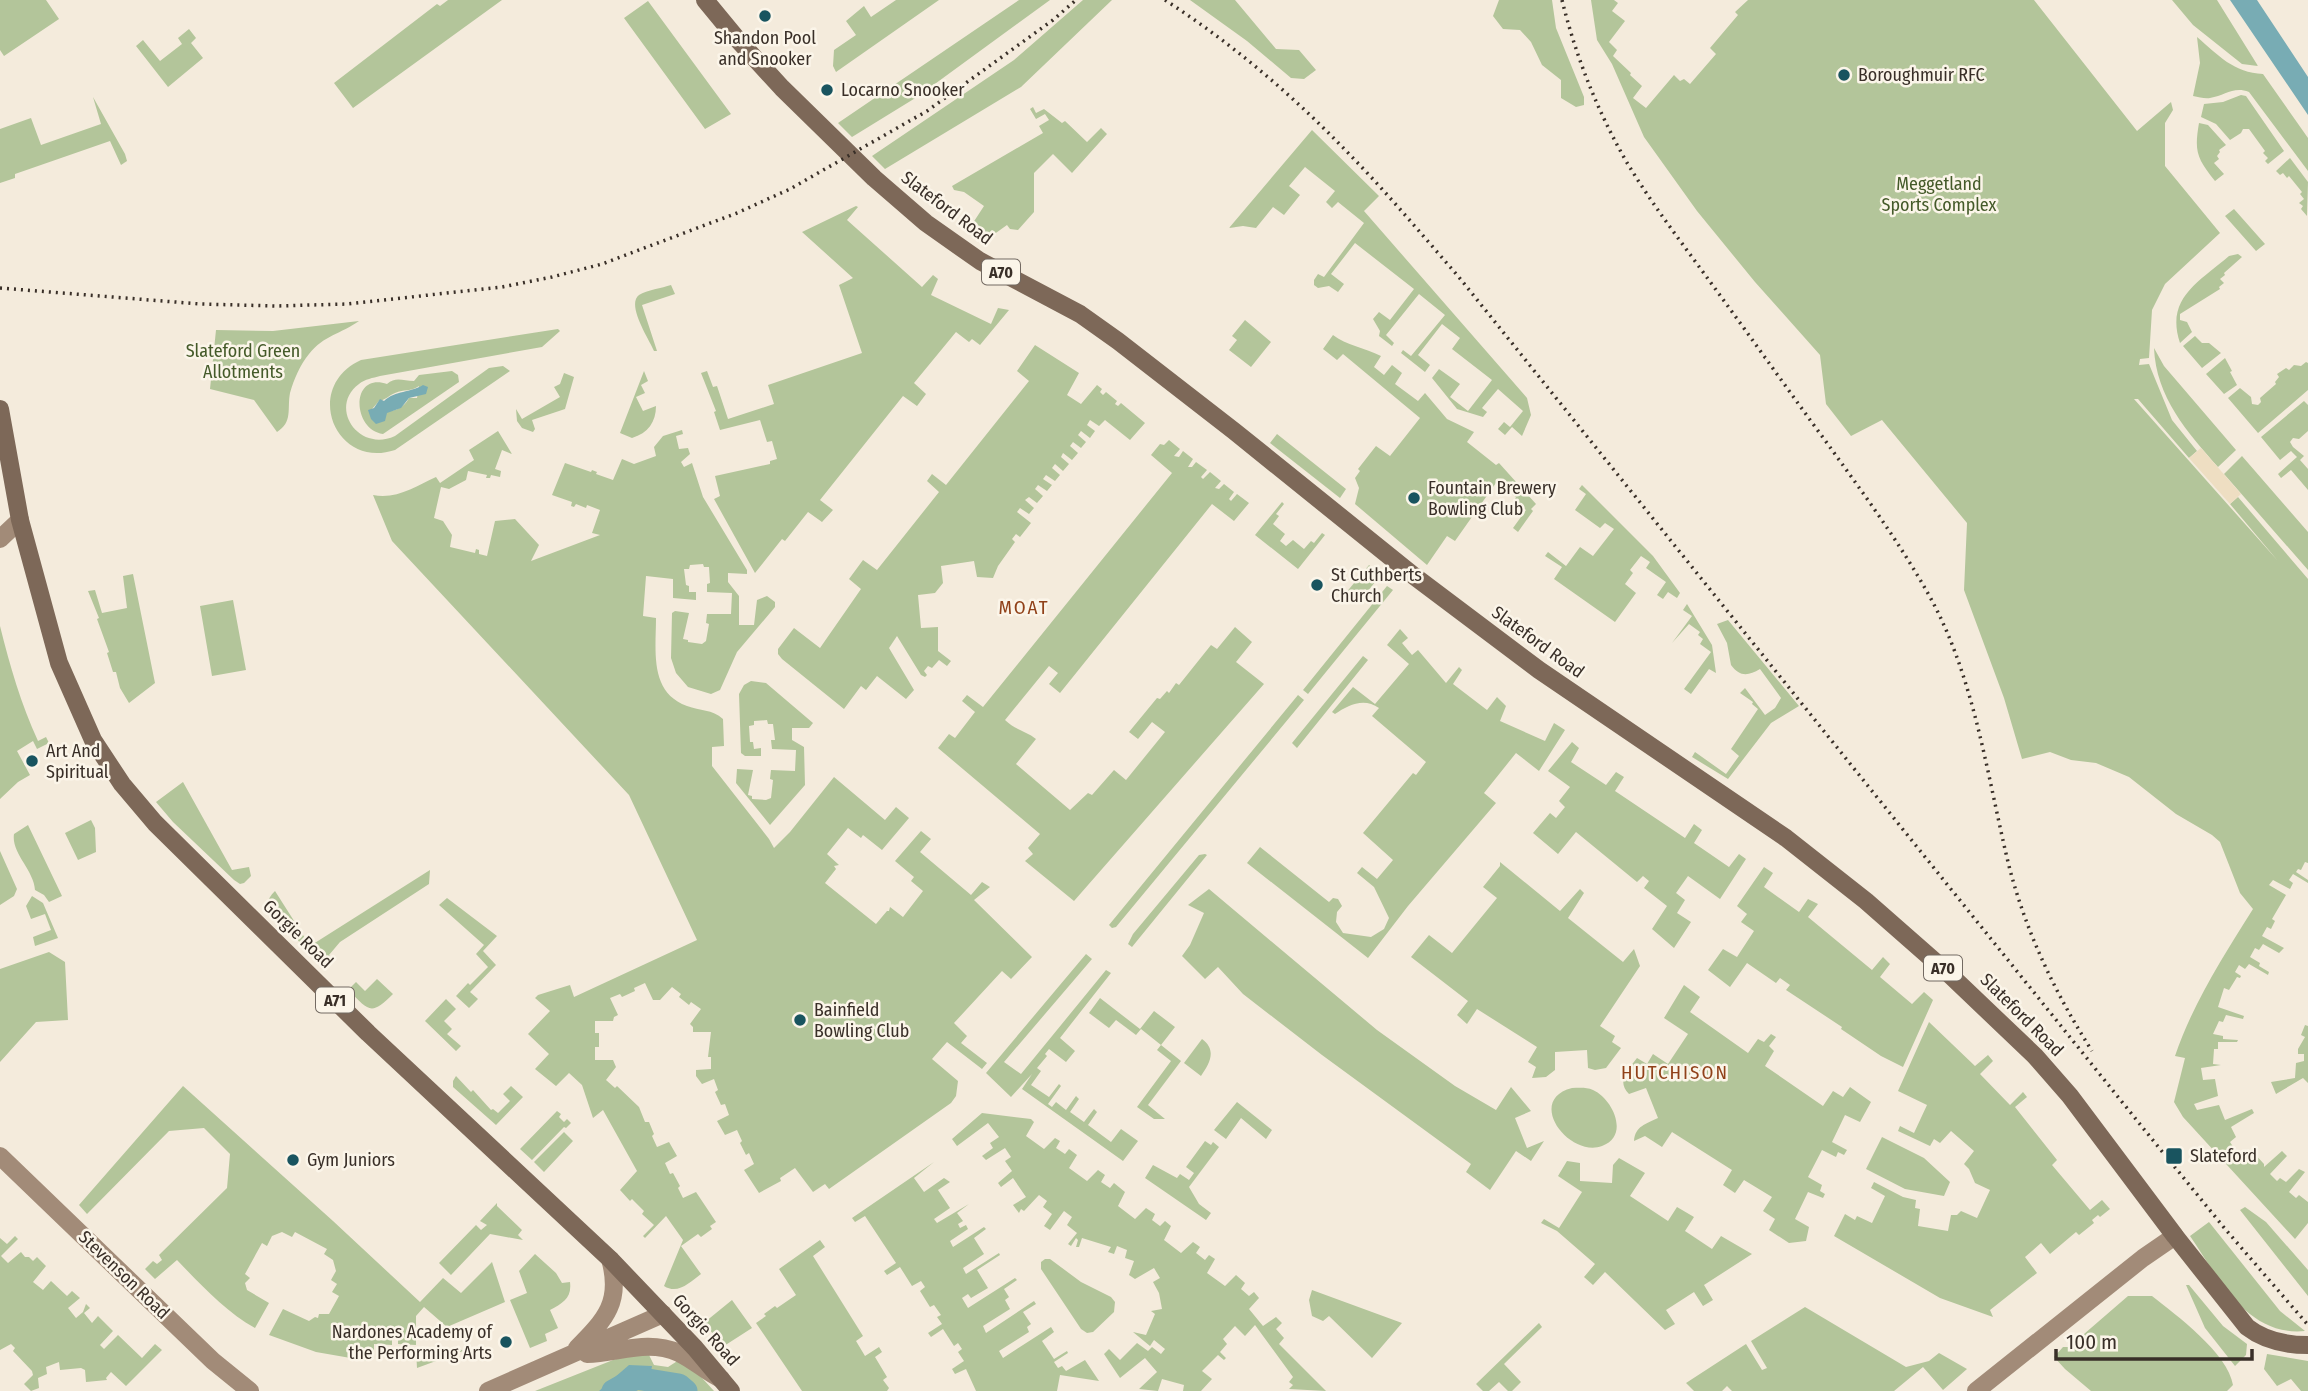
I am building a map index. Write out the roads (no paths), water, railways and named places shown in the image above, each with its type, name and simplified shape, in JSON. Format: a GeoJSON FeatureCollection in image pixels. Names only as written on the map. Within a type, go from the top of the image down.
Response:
{"type":"FeatureCollection","features":[{"type":"Feature","properties":{"kind":"main road","name":"Slateford Road"},"geometry":{"type":"LineString","coordinates":[[705,0],[752,57],[825,131],[908,208],[959,247],[1080,314],[1118,341],[1414,576],[1539,670],[1786,838],[1855,893],[1948,973],[2035,1056],[2070,1097],[2247,1327],[2262,1337],[2281,1343],[2308,1345]]}},
{"type":"Feature","properties":{"kind":"main road","name":"Gorgie Road"},"geometry":{"type":"LineString","coordinates":[[0,408],[19,520],[49,631],[69,689],[99,751],[134,799],[155,823],[368,1033],[610,1259],[727,1385]]}},
{"type":"Feature","properties":{"kind":"street"},"geometry":{"type":"LineString","coordinates":[[0,539],[19,520]]}},
{"type":"Feature","properties":{"kind":"street","name":"Stevenson Road"},"geometry":{"type":"LineString","coordinates":[[0,1156],[205,1353],[250,1391]]}},
{"type":"Feature","properties":{"kind":"street"},"geometry":{"type":"LineString","coordinates":[[1976,1391],[2143,1258],[2175,1236]]}},
{"type":"Feature","properties":{"kind":"street"},"geometry":{"type":"LineString","coordinates":[[569,1355],[598,1327],[610,1310],[615,1283],[610,1259]]}},
{"type":"Feature","properties":{"kind":"street"},"geometry":{"type":"LineString","coordinates":[[488,1391],[663,1314]]}},
{"type":"Feature","properties":{"kind":"street"},"geometry":{"type":"LineString","coordinates":[[569,1355],[657,1346],[683,1355],[727,1385]]}},
{"type":"Feature","properties":{"kind":"water"},"geometry":{"type":"Polygon","coordinates":[[[2230,0],[2257,0],[2308,77],[2308,115],[2230,0]]]}},
{"type":"Feature","properties":{"kind":"water"},"geometry":{"type":"Polygon","coordinates":[[[423,385],[428,387],[426,394],[409,398],[401,408],[387,413],[385,421],[376,424],[371,419],[368,410],[374,408],[380,399],[384,401],[393,395],[423,385]]]}},
{"type":"Feature","properties":{"kind":"water"},"geometry":{"type":"Polygon","coordinates":[[[629,1365],[652,1366],[648,1387],[631,1388],[628,1391],[599,1391],[629,1365]]]}},
{"type":"Feature","properties":{"kind":"waterway"},"geometry":{"type":"LineString","coordinates":[[613,1391],[636,1378],[679,1385],[686,1391]]}},
{"type":"Feature","properties":{"kind":"railway"},"geometry":{"type":"LineString","coordinates":[[0,288],[200,304],[347,304],[502,287],[602,264],[737,213],[790,189],[927,111],[1053,20],[1076,0]]}},
{"type":"Feature","properties":{"kind":"railway"},"geometry":{"type":"LineString","coordinates":[[1165,0],[1239,53],[1309,114],[1379,186],[1458,276],[2143,1128],[2308,1325]]}},
{"type":"Feature","properties":{"kind":"railway"},"geometry":{"type":"LineString","coordinates":[[1562,0],[1588,83],[1615,142],[1636,177],[1868,499],[1930,597],[1945,628],[1969,694],[2009,866],[2024,915],[2054,984],[2092,1051]]}},
{"type":"Feature","properties":{"kind":"place","name":"Shandon Pool and Snooker"},"geometry":{"type":"Point","coordinates":[765,16]}},
{"type":"Feature","properties":{"kind":"place","name":"Boroughmuir RFC"},"geometry":{"type":"Point","coordinates":[1844,75]}},
{"type":"Feature","properties":{"kind":"place","name":"Locarno Snooker"},"geometry":{"type":"Point","coordinates":[827,90]}},
{"type":"Feature","properties":{"kind":"place","name":"Fountain Brewery Bowling Club"},"geometry":{"type":"Point","coordinates":[1414,498]}},
{"type":"Feature","properties":{"kind":"place","name":"St Cuthberts Church"},"geometry":{"type":"Point","coordinates":[1317,585]}},
{"type":"Feature","properties":{"kind":"place","name":"Art And Spiritual"},"geometry":{"type":"Point","coordinates":[32,761]}},
{"type":"Feature","properties":{"kind":"place","name":"Bainfield Bowling Club"},"geometry":{"type":"Point","coordinates":[800,1020]}},
{"type":"Feature","properties":{"kind":"place","name":"Slateford"},"geometry":{"type":"Point","coordinates":[2174,1156]}},
{"type":"Feature","properties":{"kind":"place","name":"Gym Juniors"},"geometry":{"type":"Point","coordinates":[293,1160]}},
{"type":"Feature","properties":{"kind":"place","name":"Nardones Academy of the Performing Arts"},"geometry":{"type":"Point","coordinates":[506,1342]}},
{"type":"Feature","properties":{"kind":"district","name":"MOAT"},"geometry":{"type":"Point","coordinates":[1024,607]}},
{"type":"Feature","properties":{"kind":"district","name":"HUTCHISON"},"geometry":{"type":"Point","coordinates":[1675,1072]}},
{"type":"Feature","properties":{"kind":"park label","name":"Meggetland Sports Complex"},"geometry":{"type":"Point","coordinates":[1939,194]}},
{"type":"Feature","properties":{"kind":"park label","name":"Slateford Green Allotments"},"geometry":{"type":"Point","coordinates":[243,361]}}]}
